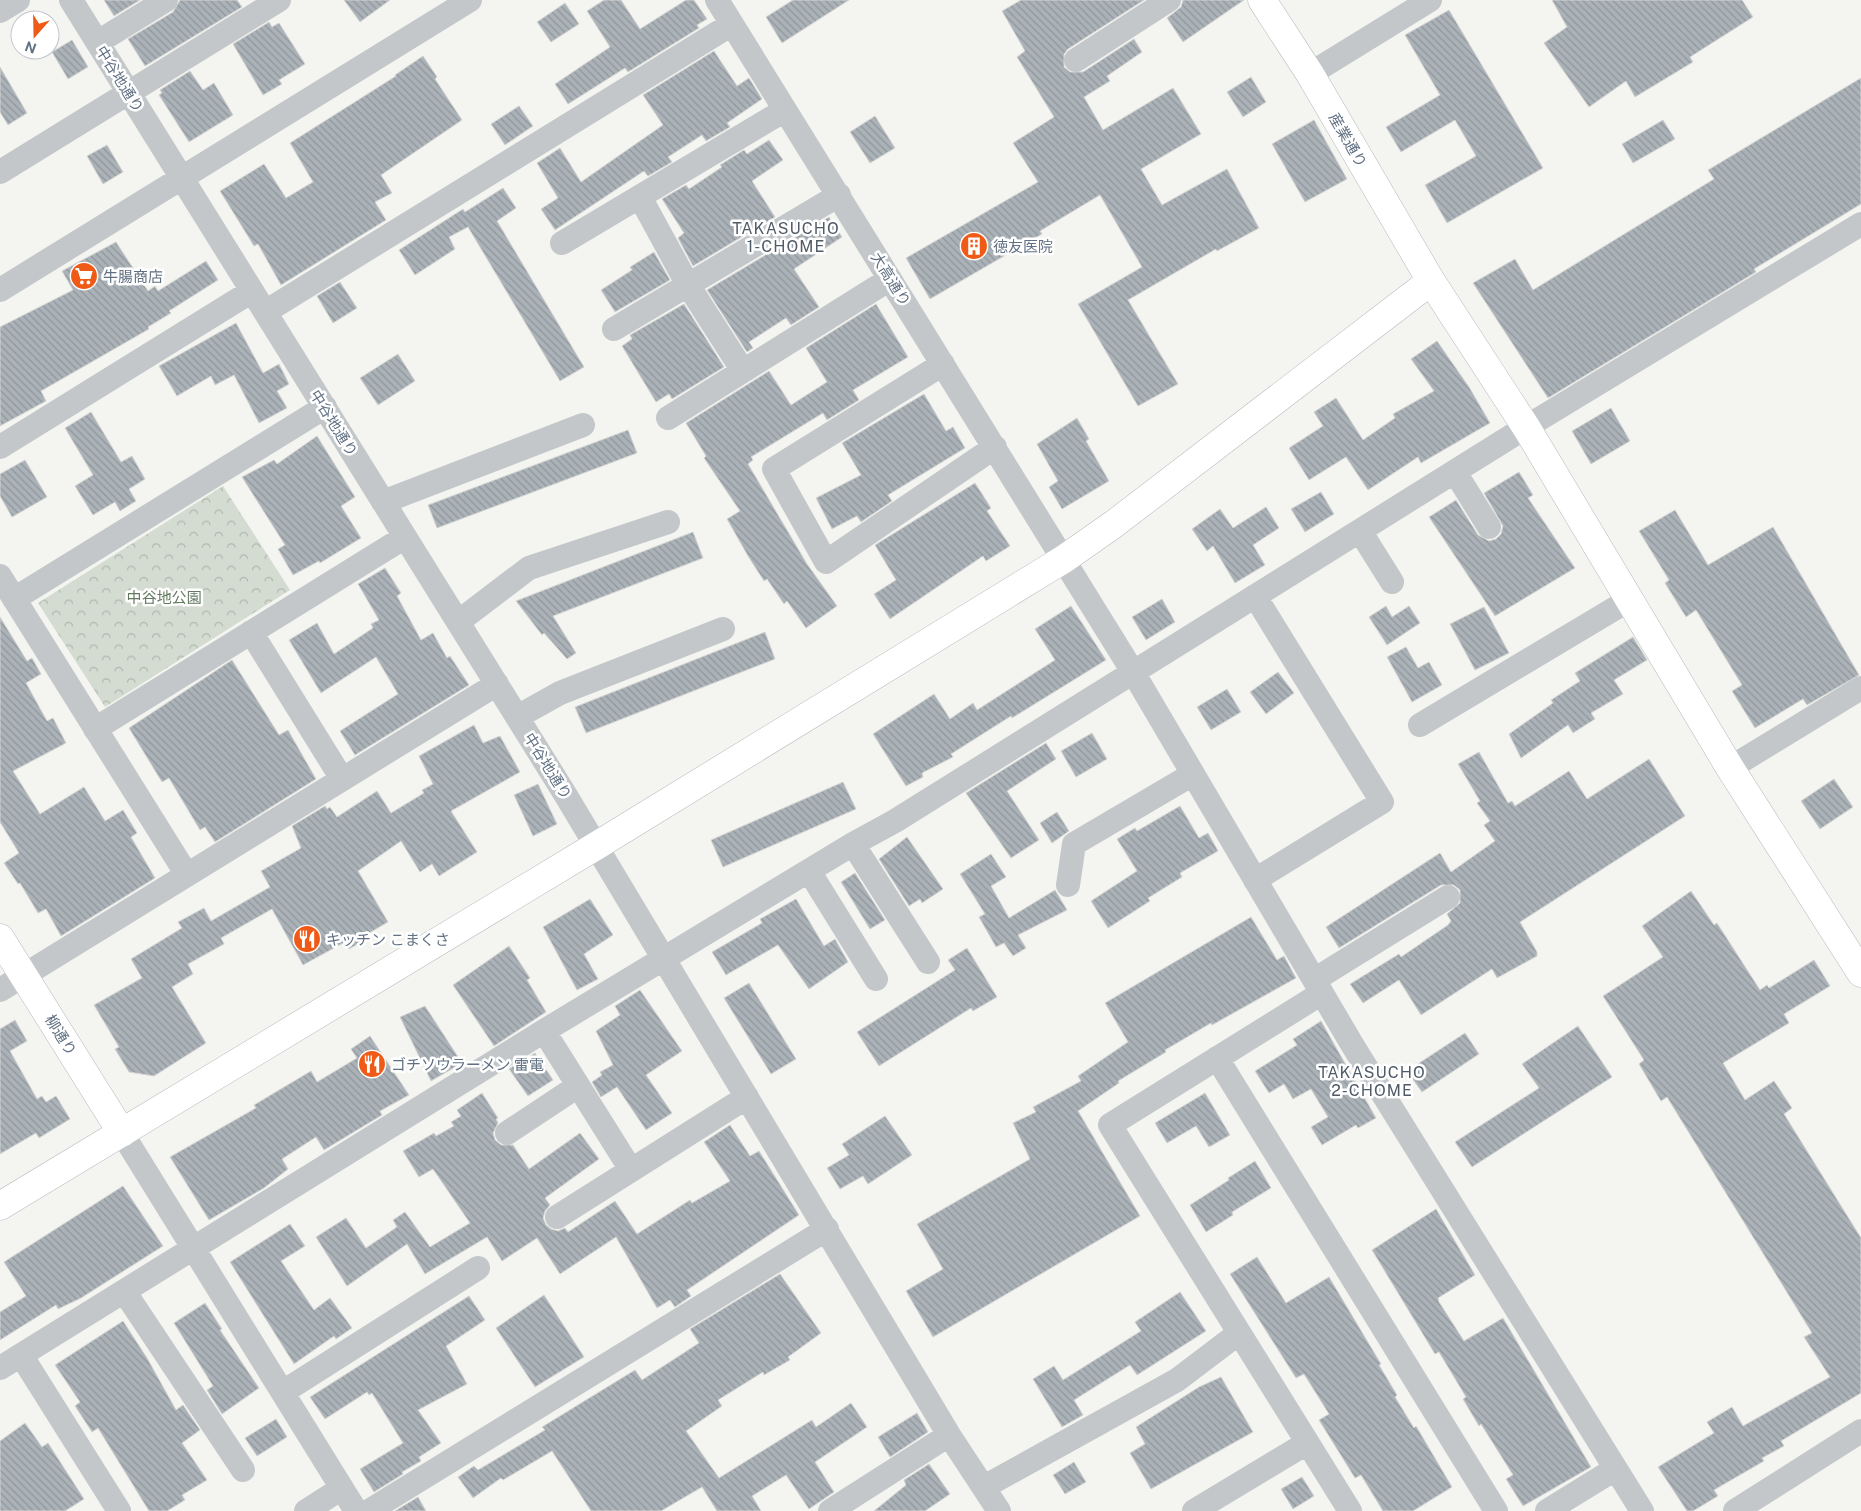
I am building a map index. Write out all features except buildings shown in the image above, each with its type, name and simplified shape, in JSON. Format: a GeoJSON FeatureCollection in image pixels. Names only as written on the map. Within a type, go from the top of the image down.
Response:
{"type":"FeatureCollection","features":[{"type":"Feature","properties":{"kind":"street"},"geometry":{"type":"LineString","coordinates":[[0,11],[18,0]]}},
{"type":"Feature","properties":{"kind":"street","name":"中谷地通り"},"geometry":{"type":"LineString","coordinates":[[71,0],[517,716],[950,1435],[999,1511]]}},
{"type":"Feature","properties":{"kind":"street"},"geometry":{"type":"LineString","coordinates":[[98,42],[166,0]]}},
{"type":"Feature","properties":{"kind":"street"},"geometry":{"type":"LineString","coordinates":[[0,172],[279,0]]}},
{"type":"Feature","properties":{"kind":"street"},"geometry":{"type":"LineString","coordinates":[[0,290],[470,0]]}},
{"type":"Feature","properties":{"kind":"street"},"geometry":{"type":"LineString","coordinates":[[1076,60],[1169,0]]}},
{"type":"Feature","properties":{"kind":"street","name":"産業通り"},"geometry":{"type":"LineString","coordinates":[[1262,0],[1310,74],[1431,281],[1526,427],[1730,768],[1861,974]]}},
{"type":"Feature","properties":{"kind":"street"},"geometry":{"type":"LineString","coordinates":[[1310,74],[1430,0]]}},
{"type":"Feature","properties":{"kind":"street"},"geometry":{"type":"LineString","coordinates":[[265,312],[726,8]]}},
{"type":"Feature","properties":{"kind":"street","name":"大高通り"},"geometry":{"type":"LineString","coordinates":[[726,8],[785,110],[1133,672],[1318,986],[1642,1511]]}},
{"type":"Feature","properties":{"kind":"street"},"geometry":{"type":"LineString","coordinates":[[562,243],[785,110]]}},
{"type":"Feature","properties":{"kind":"street"},"geometry":{"type":"LineString","coordinates":[[614,329],[839,195]]}},
{"type":"Feature","properties":{"kind":"street"},"geometry":{"type":"LineString","coordinates":[[640,197],[688,285],[742,371]]}},
{"type":"Feature","properties":{"kind":"street"},"geometry":{"type":"LineString","coordinates":[[0,1368],[544,1031],[853,844],[895,821],[1526,427],[1861,224]]}},
{"type":"Feature","properties":{"kind":"street"},"geometry":{"type":"LineString","coordinates":[[668,418],[890,279]]}},
{"type":"Feature","properties":{"kind":"street"},"geometry":{"type":"LineString","coordinates":[[0,1206],[596,846],[1064,559],[1114,524],[1431,281]]}},
{"type":"Feature","properties":{"kind":"street"},"geometry":{"type":"LineString","coordinates":[[0,447],[252,291]]}},
{"type":"Feature","properties":{"kind":"street"},"geometry":{"type":"LineString","coordinates":[[943,364],[774,469],[826,562],[994,447]]}},
{"type":"Feature","properties":{"kind":"street"},"geometry":{"type":"LineString","coordinates":[[14,599],[325,407]]}},
{"type":"Feature","properties":{"kind":"street"},"geometry":{"type":"LineString","coordinates":[[384,502],[583,425]]}},
{"type":"Feature","properties":{"kind":"street"},"geometry":{"type":"LineString","coordinates":[[1455,472],[1489,527]]}},
{"type":"Feature","properties":{"kind":"street"},"geometry":{"type":"LineString","coordinates":[[458,622],[529,568],[668,522]]}},
{"type":"Feature","properties":{"kind":"street"},"geometry":{"type":"LineString","coordinates":[[1360,531],[1392,582]]}},
{"type":"Feature","properties":{"kind":"street"},"geometry":{"type":"LineString","coordinates":[[95,729],[405,537]]}},
{"type":"Feature","properties":{"kind":"street"},"geometry":{"type":"LineString","coordinates":[[0,576],[186,875]]}},
{"type":"Feature","properties":{"kind":"street"},"geometry":{"type":"LineString","coordinates":[[1255,596],[1382,802],[1255,880]]}},
{"type":"Feature","properties":{"kind":"street"},"geometry":{"type":"LineString","coordinates":[[1420,725],[1629,600]]}},
{"type":"Feature","properties":{"kind":"street"},"geometry":{"type":"LineString","coordinates":[[517,716],[560,693],[723,630]]}},
{"type":"Feature","properties":{"kind":"street"},"geometry":{"type":"LineString","coordinates":[[251,632],[342,779]]}},
{"type":"Feature","properties":{"kind":"street"},"geometry":{"type":"LineString","coordinates":[[0,990],[497,684]]}},
{"type":"Feature","properties":{"kind":"street"},"geometry":{"type":"LineString","coordinates":[[1730,768],[1861,688]]}},
{"type":"Feature","properties":{"kind":"street"},"geometry":{"type":"LineString","coordinates":[[1068,885],[1074,844],[1193,774]]}},
{"type":"Feature","properties":{"kind":"street"},"geometry":{"type":"LineString","coordinates":[[853,844],[928,962]]}},
{"type":"Feature","properties":{"kind":"street"},"geometry":{"type":"LineString","coordinates":[[809,871],[876,979]]}},
{"type":"Feature","properties":{"kind":"street"},"geometry":{"type":"LineString","coordinates":[[1350,1511],[1110,1125],[1217,1058],[1448,897]]}},
{"type":"Feature","properties":{"kind":"street","name":"柳通り"},"geometry":{"type":"LineString","coordinates":[[0,938],[122,1133]]}},
{"type":"Feature","properties":{"kind":"street"},"geometry":{"type":"LineString","coordinates":[[544,1031],[631,1170]]}},
{"type":"Feature","properties":{"kind":"street"},"geometry":{"type":"LineString","coordinates":[[1217,1058],[1496,1511]]}},
{"type":"Feature","properties":{"kind":"street"},"geometry":{"type":"LineString","coordinates":[[507,1133],[578,1086]]}},
{"type":"Feature","properties":{"kind":"street"},"geometry":{"type":"LineString","coordinates":[[556,1217],[747,1097]]}},
{"type":"Feature","properties":{"kind":"street"},"geometry":{"type":"LineString","coordinates":[[122,1133],[356,1511]]}},
{"type":"Feature","properties":{"kind":"street"},"geometry":{"type":"LineString","coordinates":[[369,1511],[827,1229]]}},
{"type":"Feature","properties":{"kind":"street"},"geometry":{"type":"LineString","coordinates":[[283,1392],[478,1268]]}},
{"type":"Feature","properties":{"kind":"street"},"geometry":{"type":"LineString","coordinates":[[124,1292],[242,1470]]}},
{"type":"Feature","properties":{"kind":"street"},"geometry":{"type":"LineString","coordinates":[[984,1487],[1177,1380],[1239,1333]]}},
{"type":"Feature","properties":{"kind":"street"},"geometry":{"type":"LineString","coordinates":[[21,1355],[119,1511]]}},
{"type":"Feature","properties":{"kind":"street"},"geometry":{"type":"LineString","coordinates":[[1735,1511],[1861,1431]]}},
{"type":"Feature","properties":{"kind":"street"},"geometry":{"type":"LineString","coordinates":[[830,1511],[950,1435]]}},
{"type":"Feature","properties":{"kind":"street"},"geometry":{"type":"LineString","coordinates":[[1194,1511],[1307,1442]]}},
{"type":"Feature","properties":{"kind":"street"},"geometry":{"type":"LineString","coordinates":[[1547,1511],[1615,1469]]}},
{"type":"Feature","properties":{"kind":"street"},"geometry":{"type":"LineString","coordinates":[[306,1511],[342,1488]]}},
{"type":"Feature","properties":{"kind":"green space","name":"中谷地公園"},"geometry":{"type":"Polygon","coordinates":[[[223,486],[290,590],[105,707],[38,603],[223,486]]]}},
{"type":"Feature","properties":{"kind":"place","name":"徳友医院"},"geometry":{"type":"Point","coordinates":[974,246]}},
{"type":"Feature","properties":{"kind":"place","name":"牛腸商店"},"geometry":{"type":"Point","coordinates":[84,276]}},
{"type":"Feature","properties":{"kind":"place","name":"キッチン こまくさ"},"geometry":{"type":"Point","coordinates":[307,939]}},
{"type":"Feature","properties":{"kind":"place","name":"ゴチソウラーメン 雷電"},"geometry":{"type":"Point","coordinates":[372,1064]}},
{"type":"Feature","properties":{"kind":"district","name":"TAKASUCHO 1-CHOME"},"geometry":{"type":"Point","coordinates":[786,237]}},
{"type":"Feature","properties":{"kind":"district","name":"TAKASUCHO 2-CHOME"},"geometry":{"type":"Point","coordinates":[1372,1081]}}]}
